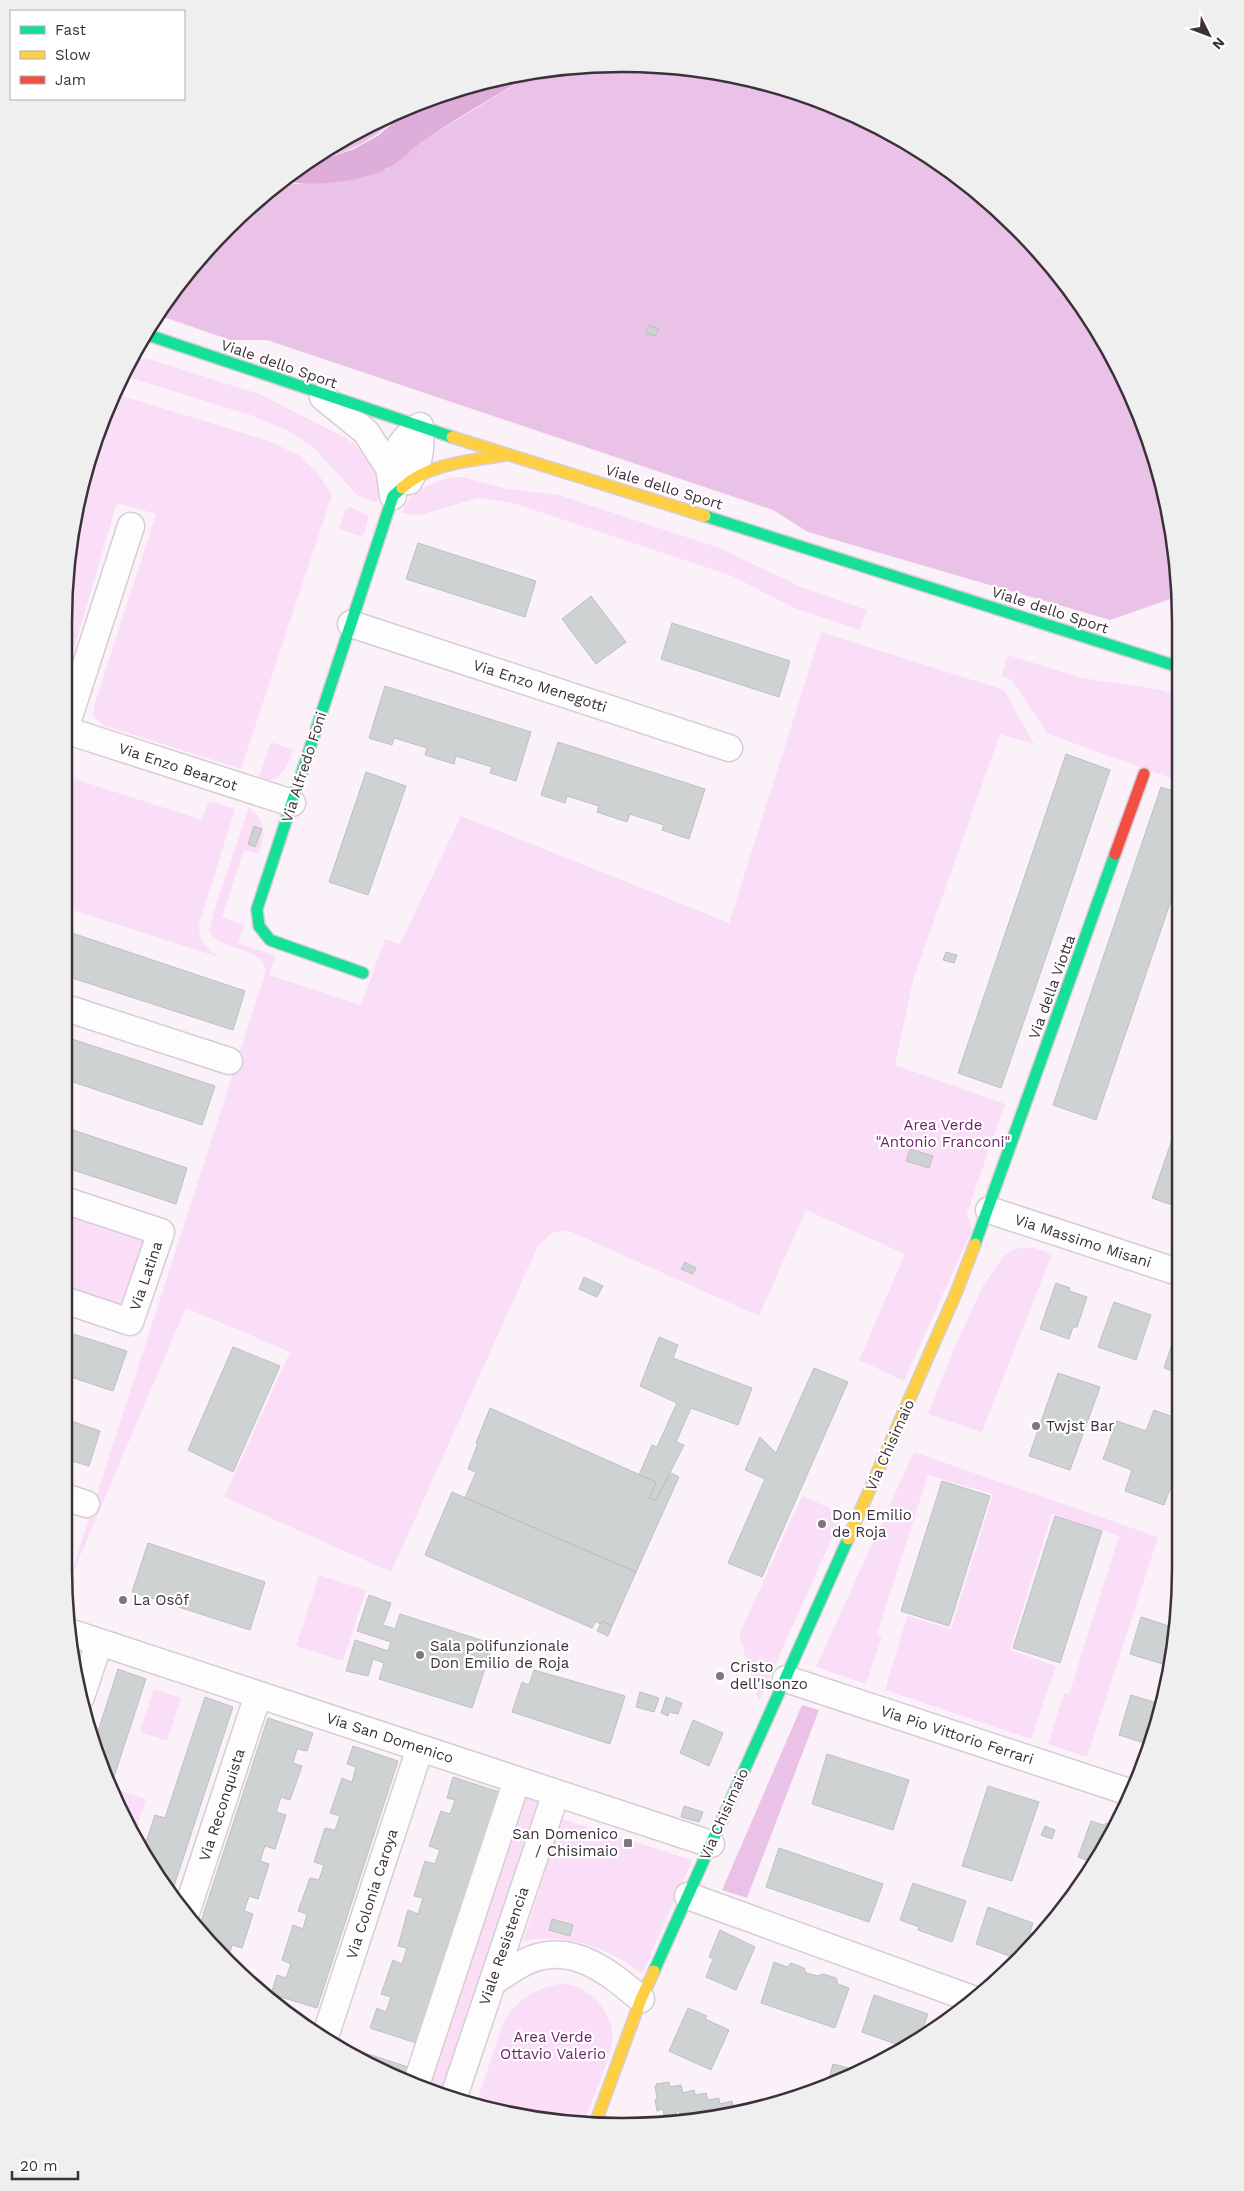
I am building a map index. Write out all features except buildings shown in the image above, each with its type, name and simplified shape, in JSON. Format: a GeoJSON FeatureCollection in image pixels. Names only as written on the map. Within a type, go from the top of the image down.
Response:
{"type":"FeatureCollection","features":[{"type":"Feature","properties":{"kind":"street","name":"Viale dello Sport"},"geometry":{"type":"LineString","coordinates":[[153,337],[420,426],[1172,665]]}},
{"type":"Feature","properties":{"kind":"street"},"geometry":{"type":"LineString","coordinates":[[316,392],[366,432],[397,482],[445,466],[509,454]]}},
{"type":"Feature","properties":{"kind":"street","name":"Via Alfredo Foni"},"geometry":{"type":"LineString","coordinates":[[363,972],[270,940],[261,934],[258,927],[257,909],[397,482],[418,466],[421,450],[420,426]]}},
{"type":"Feature","properties":{"kind":"street","name":"Via Enzo Bearzot"},"geometry":{"type":"LineString","coordinates":[[73,705],[131,526]]}},
{"type":"Feature","properties":{"kind":"street","name":"Via Enzo Menegotti"},"geometry":{"type":"LineString","coordinates":[[351,624],[729,748]]}},
{"type":"Feature","properties":{"kind":"street","name":"Via Enzo Bearzot"},"geometry":{"type":"LineString","coordinates":[[73,733],[292,803]]}},
{"type":"Feature","properties":{"kind":"street","name":"Via della Viotta"},"geometry":{"type":"LineString","coordinates":[[989,1210],[1144,774]]}},
{"type":"Feature","properties":{"kind":"street"},"geometry":{"type":"LineString","coordinates":[[73,1010],[229,1061]]}},
{"type":"Feature","properties":{"kind":"street","name":"Via Latina"},"geometry":{"type":"LineString","coordinates":[[73,1203],[161,1232],[130,1322],[73,1303]]}},
{"type":"Feature","properties":{"kind":"street","name":"Via Massimo Misani"},"geometry":{"type":"LineString","coordinates":[[989,1210],[1172,1270]]}},
{"type":"Feature","properties":{"kind":"street","name":"Via Chisimaio"},"geometry":{"type":"LineString","coordinates":[[598,2117],[642,2000],[916,1386],[989,1210]]}},
{"type":"Feature","properties":{"kind":"street","name":"Via San Domenico"},"geometry":{"type":"LineString","coordinates":[[77,1635],[710,1844]]}},
{"type":"Feature","properties":{"kind":"street"},"geometry":{"type":"LineString","coordinates":[[85,1686],[99,1643]]}},
{"type":"Feature","properties":{"kind":"street","name":"Via Pio Vittorio Ferrari"},"geometry":{"type":"LineString","coordinates":[[786,1679],[1125,1791]]}},
{"type":"Feature","properties":{"kind":"street","name":"Via Reconquista"},"geometry":{"type":"LineString","coordinates":[[188,1907],[258,1695]]}},
{"type":"Feature","properties":{"kind":"street","name":"Via Colonia Caroya"},"geometry":{"type":"LineString","coordinates":[[327,2032],[420,1748]]}},
{"type":"Feature","properties":{"kind":"street"},"geometry":{"type":"LineString","coordinates":[[418,2079],[517,1780]]}},
{"type":"Feature","properties":{"kind":"street","name":"Viale Resistencia"},"geometry":{"type":"LineString","coordinates":[[455,2092],[556,1793]]}},
{"type":"Feature","properties":{"kind":"street"},"geometry":{"type":"LineString","coordinates":[[688,1896],[966,1997]]}},
{"type":"Feature","properties":{"kind":"street"},"geometry":{"type":"LineString","coordinates":[[492,1983],[533,1959],[570,1956],[587,1961],[605,1971],[642,2000]]}},
{"type":"Feature","properties":{"kind":"green space"},"geometry":{"type":"Polygon","coordinates":[[[140,357],[149,359],[259,394],[346,438],[369,455],[379,478],[380,490],[377,503],[357,495],[313,447],[287,430],[253,416],[130,377],[140,357]]]}},
{"type":"Feature","properties":{"kind":"green space"},"geometry":{"type":"Polygon","coordinates":[[[122,395],[269,441],[299,455],[317,472],[332,495],[241,769],[103,725],[94,717],[94,706],[156,514],[117,503],[73,652],[74,586],[77,550],[83,515],[102,445],[122,395]]]}},
{"type":"Feature","properties":{"kind":"green space"},"geometry":{"type":"Polygon","coordinates":[[[452,477],[462,477],[503,488],[559,495],[720,548],[801,587],[867,610],[860,630],[794,608],[732,576],[516,504],[497,500],[478,498],[424,514],[402,513],[416,493],[429,485],[452,477]]]}},
{"type":"Feature","properties":{"kind":"green space"},"geometry":{"type":"Polygon","coordinates":[[[351,507],[369,516],[363,537],[339,529],[345,510],[351,507]]]}},
{"type":"Feature","properties":{"kind":"green space","name":"Area Verde \"Antonio Franconi\""},"geometry":{"type":"Polygon","coordinates":[[[821,632],[1004,690],[1034,744],[1000,734],[914,977],[895,1065],[1005,1104],[967,1213],[972,1230],[904,1381],[859,1360],[905,1254],[806,1210],[759,1316],[569,1231],[553,1232],[538,1246],[391,1572],[224,1497],[290,1352],[186,1308],[73,1572],[265,974],[264,965],[259,959],[252,954],[223,943],[209,931],[249,807],[255,812],[262,823],[261,847],[259,854],[244,850],[222,917],[244,925],[238,943],[276,956],[269,975],[361,1005],[385,939],[400,944],[461,816],[729,923],[821,632]]]}},
{"type":"Feature","properties":{"kind":"green space"},"geometry":{"type":"Polygon","coordinates":[[[1008,655],[1081,678],[1157,689],[1172,694],[1172,779],[1048,734],[1012,680],[1001,676],[1008,655]]]}},
{"type":"Feature","properties":{"kind":"green space"},"geometry":{"type":"Polygon","coordinates":[[[271,742],[293,750],[282,773],[272,780],[258,780],[271,742]]]}},
{"type":"Feature","properties":{"kind":"green space"},"geometry":{"type":"Polygon","coordinates":[[[73,778],[202,820],[209,801],[235,809],[199,925],[200,935],[204,944],[219,957],[73,910],[73,778]]]}},
{"type":"Feature","properties":{"kind":"green space"},"geometry":{"type":"Polygon","coordinates":[[[73,1216],[146,1240],[124,1309],[73,1292],[73,1216]]]}},
{"type":"Feature","properties":{"kind":"green space"},"geometry":{"type":"Polygon","coordinates":[[[1034,1248],[1052,1254],[982,1432],[928,1414],[952,1353],[984,1284],[1003,1257],[1014,1249],[1034,1248]]]}},
{"type":"Feature","properties":{"kind":"green space"},"geometry":{"type":"Polygon","coordinates":[[[914,1452],[1158,1537],[1087,1757],[1048,1744],[1064,1693],[1069,1694],[1119,1536],[1052,1514],[1010,1650],[1056,1666],[1031,1739],[885,1690],[907,1616],[951,1629],[993,1494],[928,1475],[877,1634],[882,1636],[866,1684],[816,1667],[914,1452]]]}},
{"type":"Feature","properties":{"kind":"green space"},"geometry":{"type":"Polygon","coordinates":[[[802,1496],[843,1514],[759,1701],[739,1635],[802,1496]]]}},
{"type":"Feature","properties":{"kind":"green space"},"geometry":{"type":"Polygon","coordinates":[[[319,1575],[366,1590],[343,1661],[296,1646],[319,1575]]]}},
{"type":"Feature","properties":{"kind":"green space"},"geometry":{"type":"Polygon","coordinates":[[[154,1689],[181,1698],[167,1741],[140,1732],[154,1689]]]}},
{"type":"Feature","properties":{"kind":"green space"},"geometry":{"type":"Polygon","coordinates":[[[121,1791],[146,1799],[137,1827],[129,1812],[121,1791]]]}},
{"type":"Feature","properties":{"kind":"green space"},"geometry":{"type":"Polygon","coordinates":[[[527,1797],[540,1802],[449,2090],[430,2084],[522,1803],[527,1797]]]}},
{"type":"Feature","properties":{"kind":"green space"},"geometry":{"type":"Polygon","coordinates":[[[562,1819],[692,1860],[642,1974],[615,1956],[586,1944],[555,1939],[523,1941],[562,1819]]]}},
{"type":"Feature","properties":{"kind":"green space","name":"Area Verde Ottavio Valerio"},"geometry":{"type":"Polygon","coordinates":[[[559,1984],[569,1985],[586,1992],[602,2007],[611,2024],[613,2037],[607,2062],[586,2117],[550,2114],[478,2099],[503,2023],[508,2015],[526,1997],[559,1984]]]}},
{"type":"Feature","properties":{"kind":"shaded area"},"geometry":{"type":"Polygon","coordinates":[[[622,72],[694,77],[764,91],[832,114],[897,146],[957,186],[1011,233],[1058,287],[1098,347],[1130,412],[1153,480],[1167,550],[1171,599],[1110,620],[808,532],[773,510],[267,340],[230,340],[165,317],[186,287],[233,233],[291,183],[345,180],[375,173],[387,169],[424,140],[519,82],[550,77],[622,72]]]}},
{"type":"Feature","properties":{"kind":"shaded area"},"geometry":{"type":"Polygon","coordinates":[[[518,82],[426,139],[402,159],[375,174],[334,182],[293,182],[330,157],[354,149],[379,135],[393,122],[412,114],[480,91],[518,82]]]}},
{"type":"Feature","properties":{"kind":"shaded area"},"geometry":{"type":"Polygon","coordinates":[[[391,124],[366,141],[333,155],[391,124]]]}},
{"type":"Feature","properties":{"kind":"shaded area"},"geometry":{"type":"Polygon","coordinates":[[[802,1705],[819,1710],[747,1898],[722,1890],[802,1705]]]}},
{"type":"Feature","properties":{"kind":"traffic: fast"},"geometry":{"type":"LineString","coordinates":[[153,337],[452,437]]}},
{"type":"Feature","properties":{"kind":"traffic: fast"},"geometry":{"type":"LineString","coordinates":[[363,973],[270,940],[259,926],[257,909],[393,496],[402,488]]}},
{"type":"Feature","properties":{"kind":"traffic: fast"},"geometry":{"type":"LineString","coordinates":[[705,516],[1172,665]]}},
{"type":"Feature","properties":{"kind":"traffic: fast"},"geometry":{"type":"LineString","coordinates":[[975,1244],[1115,854]]}},
{"type":"Feature","properties":{"kind":"traffic: fast"},"geometry":{"type":"LineString","coordinates":[[654,1971],[848,1539]]}},
{"type":"Feature","properties":{"kind":"traffic: slow"},"geometry":{"type":"LineString","coordinates":[[452,437],[705,516]]}},
{"type":"Feature","properties":{"kind":"traffic: slow"},"geometry":{"type":"LineString","coordinates":[[402,488],[424,473],[437,468],[464,461],[505,455]]}},
{"type":"Feature","properties":{"kind":"traffic: slow"},"geometry":{"type":"LineString","coordinates":[[848,1539],[956,1293],[975,1244]]}},
{"type":"Feature","properties":{"kind":"traffic: slow"},"geometry":{"type":"LineString","coordinates":[[597,2117],[641,1999],[654,1971]]}},
{"type":"Feature","properties":{"kind":"traffic: jam"},"geometry":{"type":"LineString","coordinates":[[1115,854],[1144,774]]}},
{"type":"Feature","properties":{"kind":"place","name":"Twjst Bar"},"geometry":{"type":"Point","coordinates":[1036,1426]}},
{"type":"Feature","properties":{"kind":"place","name":"Don Emilio de Roja"},"geometry":{"type":"Point","coordinates":[822,1524]}},
{"type":"Feature","properties":{"kind":"place","name":"La Osôf"},"geometry":{"type":"Point","coordinates":[123,1600]}},
{"type":"Feature","properties":{"kind":"place","name":"Sala polifunzionale Don Emilio de Roja"},"geometry":{"type":"Point","coordinates":[420,1655]}},
{"type":"Feature","properties":{"kind":"place","name":"Cristo dell'Isonzo"},"geometry":{"type":"Point","coordinates":[720,1676]}},
{"type":"Feature","properties":{"kind":"place","name":"San Domenico / Chisimaio"},"geometry":{"type":"Point","coordinates":[628,1843]}}]}
